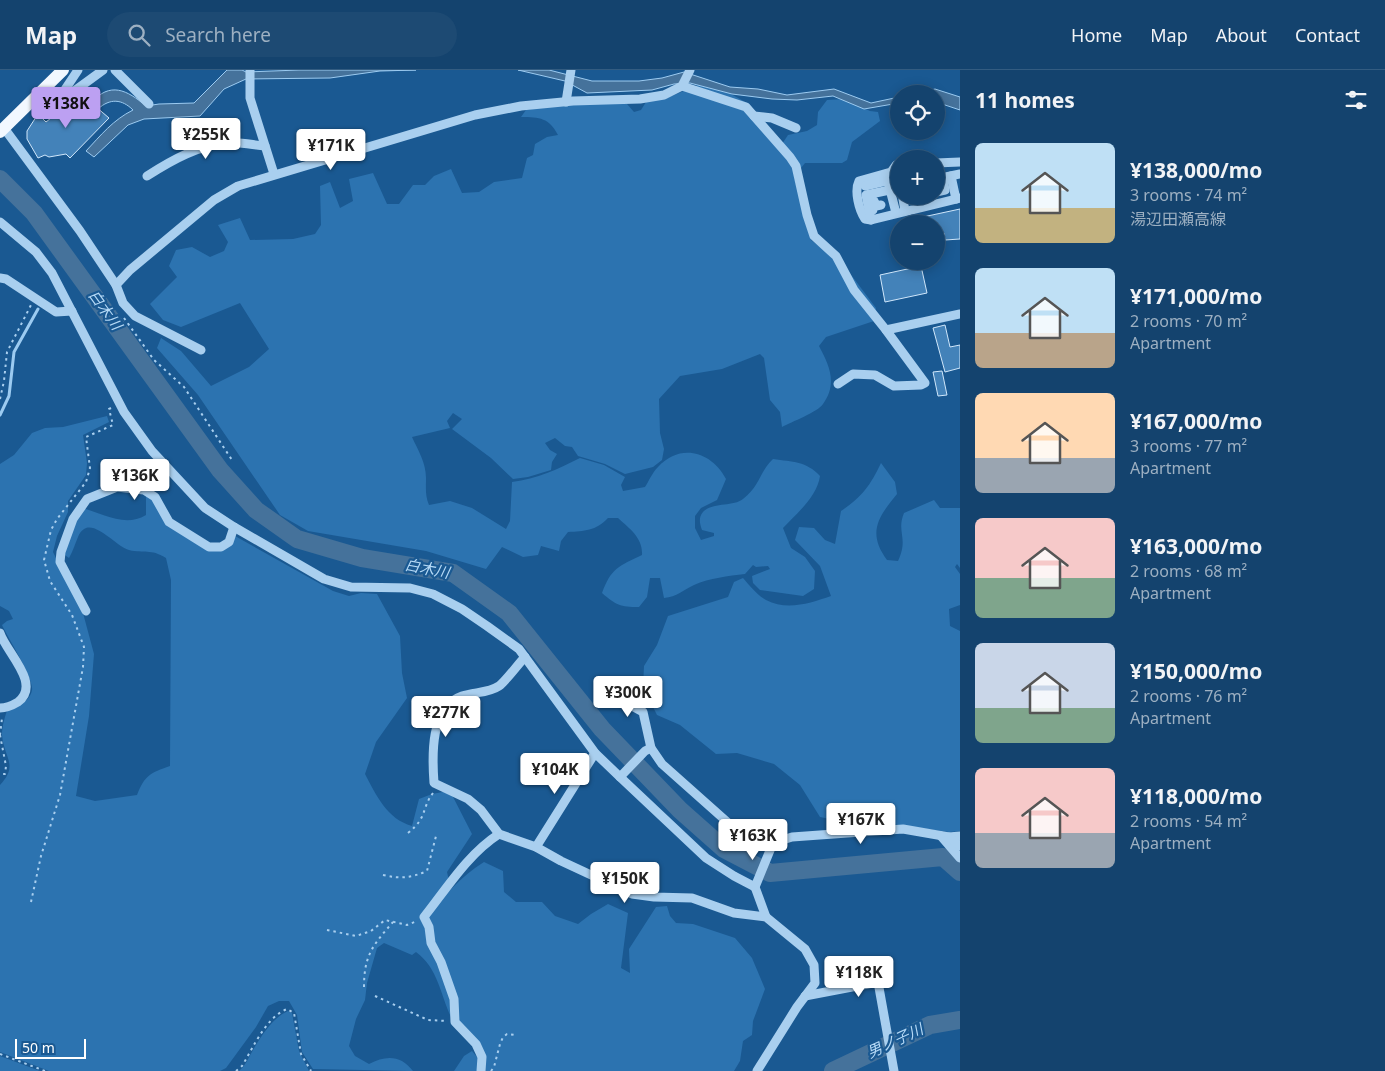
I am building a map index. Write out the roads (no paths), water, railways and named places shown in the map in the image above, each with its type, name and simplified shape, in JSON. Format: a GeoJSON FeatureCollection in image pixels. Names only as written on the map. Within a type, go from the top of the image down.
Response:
{"type":"FeatureCollection","features":[{"type":"Feature","properties":{"kind":"main road"},"geometry":{"type":"LineString","coordinates":[[2,130],[63,70]]}},
{"type":"Feature","properties":{"kind":"street"},"geometry":{"type":"LineString","coordinates":[[78,70],[60,97],[47,111],[48,113],[72,92],[103,70]]}},
{"type":"Feature","properties":{"kind":"street"},"geometry":{"type":"LineString","coordinates":[[114,70],[149,104]]}},
{"type":"Feature","properties":{"kind":"street"},"geometry":{"type":"LineString","coordinates":[[250,70],[250,98],[274,174]]}},
{"type":"Feature","properties":{"kind":"street"},"geometry":{"type":"LineString","coordinates":[[566,102],[571,70]]}},
{"type":"Feature","properties":{"kind":"street"},"geometry":{"type":"LineString","coordinates":[[116,285],[130,270],[214,200],[238,186],[475,115],[521,106],[566,102],[640,100],[664,95],[682,86],[690,70]]}},
{"type":"Feature","properties":{"kind":"street"},"geometry":{"type":"LineString","coordinates":[[682,86],[746,107],[796,166],[807,215],[814,236],[836,256],[854,290],[886,330],[924,383],[921,385],[894,386],[875,375],[853,374],[838,384]]}},
{"type":"Feature","properties":{"kind":"street"},"geometry":{"type":"LineString","coordinates":[[754,116],[772,118],[796,128]]}},
{"type":"Feature","properties":{"kind":"street"},"geometry":{"type":"LineString","coordinates":[[2,130],[80,231],[116,285],[123,303],[135,316],[201,350]]}},
{"type":"Feature","properties":{"kind":"street"},"geometry":{"type":"LineString","coordinates":[[147,176],[189,153],[210,146],[230,143],[265,146]]}},
{"type":"Feature","properties":{"kind":"street"},"geometry":{"type":"LineString","coordinates":[[945,163],[960,162]]}},
{"type":"Feature","properties":{"kind":"street"},"geometry":{"type":"LineString","coordinates":[[872,216],[880,192],[890,174]]}},
{"type":"Feature","properties":{"kind":"street"},"geometry":{"type":"LineString","coordinates":[[945,199],[958,198],[957,186],[947,176]]}},
{"type":"Feature","properties":{"kind":"street"},"geometry":{"type":"LineString","coordinates":[[945,190],[947,176]]}},
{"type":"Feature","properties":{"kind":"street"},"geometry":{"type":"LineString","coordinates":[[880,192],[887,212],[865,219],[860,212],[857,185],[859,181],[880,192],[901,212]]}},
{"type":"Feature","properties":{"kind":"street"},"geometry":{"type":"LineString","coordinates":[[901,212],[902,205]]}},
{"type":"Feature","properties":{"kind":"street"},"geometry":{"type":"LineString","coordinates":[[872,216],[901,212],[921,205]]}},
{"type":"Feature","properties":{"kind":"street"},"geometry":{"type":"LineString","coordinates":[[0,222],[36,252],[52,273],[134,427],[152,451],[205,508],[324,579],[351,587],[410,588],[433,594],[488,626],[519,649],[595,753],[620,777],[706,858],[734,876],[757,883]]}},
{"type":"Feature","properties":{"kind":"street"},"geometry":{"type":"LineString","coordinates":[[0,278],[6,279],[56,312],[72,311]]}},
{"type":"Feature","properties":{"kind":"street"},"geometry":{"type":"LineString","coordinates":[[886,330],[960,314]]}},
{"type":"Feature","properties":{"kind":"street"},"geometry":{"type":"LineString","coordinates":[[86,611],[60,562],[61,552],[73,519],[88,499],[117,487],[144,490],[155,496],[170,522],[209,547],[220,547],[229,542],[234,527]]}},
{"type":"Feature","properties":{"kind":"street"},"geometry":{"type":"LineString","coordinates":[[0,633],[25,677],[26,690],[23,697],[17,703],[2,708]]}},
{"type":"Feature","properties":{"kind":"street"},"geometry":{"type":"LineString","coordinates":[[525,657],[501,685],[454,700],[444,712],[437,724],[434,737],[434,783],[468,799],[481,810],[499,834],[536,847],[561,861],[632,894],[654,897],[692,898],[734,913],[766,917],[805,949],[814,966],[815,983],[756,1071]]}},
{"type":"Feature","properties":{"kind":"street"},"geometry":{"type":"LineString","coordinates":[[603,690],[643,712],[648,749],[662,764],[743,836],[772,843],[792,837],[903,829],[945,836],[960,836]]}},
{"type":"Feature","properties":{"kind":"street"},"geometry":{"type":"LineString","coordinates":[[620,777],[648,749]]}},
{"type":"Feature","properties":{"kind":"street"},"geometry":{"type":"LineString","coordinates":[[536,847],[595,753]]}},
{"type":"Feature","properties":{"kind":"street"},"geometry":{"type":"LineString","coordinates":[[481,1071],[482,1057],[476,1044],[455,1022],[454,999],[424,917],[473,854],[499,834]]}},
{"type":"Feature","properties":{"kind":"street"},"geometry":{"type":"LineString","coordinates":[[945,836],[960,846]]}},
{"type":"Feature","properties":{"kind":"street"},"geometry":{"type":"LineString","coordinates":[[945,836],[960,858]]}},
{"type":"Feature","properties":{"kind":"street"},"geometry":{"type":"LineString","coordinates":[[766,917],[757,883],[772,843]]}},
{"type":"Feature","properties":{"kind":"street"},"geometry":{"type":"LineString","coordinates":[[805,996],[878,982],[894,1066]]}},
{"type":"Feature","properties":{"kind":"waterway","name":"白木川"},"geometry":{"type":"LineString","coordinates":[[0,179],[34,213],[220,470],[256,510],[297,539],[362,558],[453,573],[509,613],[602,729],[680,810],[724,849],[770,873],[943,857],[960,872]]}},
{"type":"Feature","properties":{"kind":"waterway"},"geometry":{"type":"LineString","coordinates":[[0,415],[9,396],[14,352],[38,309]]}},
{"type":"Feature","properties":{"kind":"waterway","name":"男ノ子川"},"geometry":{"type":"LineString","coordinates":[[833,1071],[930,1025],[960,1020]]}}]}
